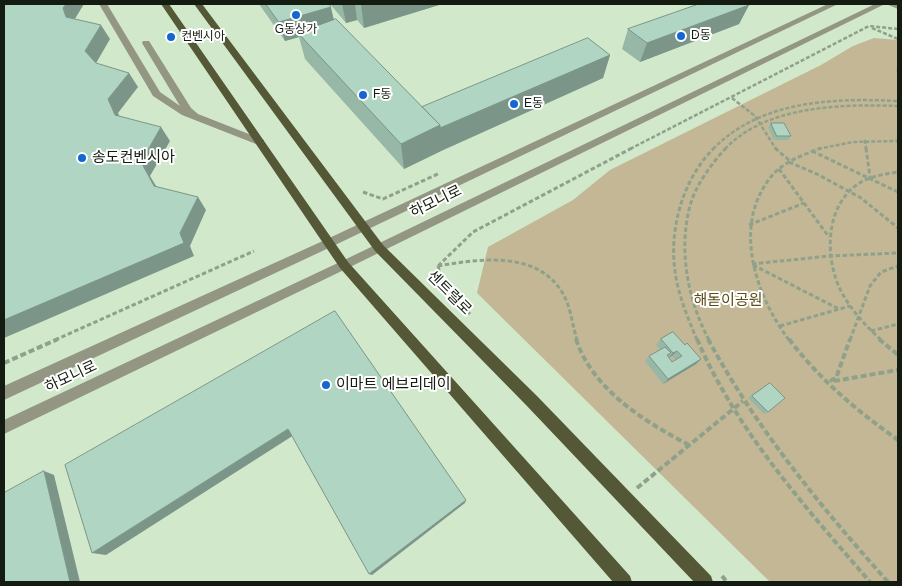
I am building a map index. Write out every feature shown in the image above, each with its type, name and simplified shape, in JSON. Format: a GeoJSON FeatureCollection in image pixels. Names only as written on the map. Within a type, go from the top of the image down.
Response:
{"type":"FeatureCollection","features":[{"type":"Feature","properties":{"kind":"main road"},"geometry":{"type":"LineString","coordinates":[[165,4],[344,265],[624,582]]}},
{"type":"Feature","properties":{"kind":"main road","name":"센트럴로"},"geometry":{"type":"LineString","coordinates":[[198,4],[379,248],[532,401],[705,582]]}},
{"type":"Feature","properties":{"kind":"street"},"geometry":{"type":"LineString","coordinates":[[103,4],[156,94],[174,117]]}},
{"type":"Feature","properties":{"kind":"street","name":"하모니로"},"geometry":{"type":"LineString","coordinates":[[4,393],[329,244],[834,4]]}},
{"type":"Feature","properties":{"kind":"street","name":"하모니로"},"geometry":{"type":"LineString","coordinates":[[4,427],[344,265],[881,4]]}},
{"type":"Feature","properties":{"kind":"street"},"geometry":{"type":"LineString","coordinates":[[890,4],[898,8]]}},
{"type":"Feature","properties":{"kind":"street"},"geometry":{"type":"LineString","coordinates":[[146,43],[188,110],[200,119]]}},
{"type":"Feature","properties":{"kind":"street"},"geometry":{"type":"LineString","coordinates":[[156,94],[180,110],[260,142]]}},
{"type":"Feature","properties":{"kind":"path"},"geometry":{"type":"LineString","coordinates":[[689,445],[649,423],[629,409],[610,391],[584,358],[576,341],[565,295],[553,279],[525,266],[496,259],[438,266],[473,232],[658,134],[732,98],[869,26],[898,29]]}},
{"type":"Feature","properties":{"kind":"path"},"geometry":{"type":"LineString","coordinates":[[869,26],[898,39]]}},
{"type":"Feature","properties":{"kind":"path"},"geometry":{"type":"LineString","coordinates":[[898,69],[898,75]]}},
{"type":"Feature","properties":{"kind":"path"},"geometry":{"type":"LineString","coordinates":[[732,98],[758,119],[774,147],[789,161],[867,202],[898,228]]}},
{"type":"Feature","properties":{"kind":"path"},"geometry":{"type":"LineString","coordinates":[[870,582],[795,491],[735,408],[708,364],[688,318],[675,272],[675,242],[678,210],[685,188],[695,169],[719,142],[758,119],[781,109],[826,100],[898,101]]}},
{"type":"Feature","properties":{"kind":"path"},"geometry":{"type":"LineString","coordinates":[[888,582],[784,456],[743,401],[718,359],[698,318],[687,275],[685,237],[687,214],[704,173],[717,156],[736,139],[761,124],[797,112],[821,107],[849,105],[898,106]]}},
{"type":"Feature","properties":{"kind":"path"},"geometry":{"type":"LineString","coordinates":[[898,141],[865,140],[833,144],[789,161],[764,185],[755,201],[748,239],[758,285],[780,326],[809,365],[868,419],[898,440]]}},
{"type":"Feature","properties":{"kind":"path"},"geometry":{"type":"LineString","coordinates":[[865,140],[870,178]]}},
{"type":"Feature","properties":{"kind":"path"},"geometry":{"type":"LineString","coordinates":[[811,151],[898,192]]}},
{"type":"Feature","properties":{"kind":"path"},"geometry":{"type":"LineString","coordinates":[[779,169],[829,238]]}},
{"type":"Feature","properties":{"kind":"path"},"geometry":{"type":"LineString","coordinates":[[898,172],[870,178],[854,186],[840,205],[829,238],[830,256],[836,281],[850,306],[871,331],[898,355]]}},
{"type":"Feature","properties":{"kind":"path"},"geometry":{"type":"LineString","coordinates":[[749,226],[804,202]]}},
{"type":"Feature","properties":{"kind":"path"},"geometry":{"type":"LineString","coordinates":[[4,363],[254,251]]}},
{"type":"Feature","properties":{"kind":"path"},"geometry":{"type":"LineString","coordinates":[[752,264],[830,256],[898,253]]}},
{"type":"Feature","properties":{"kind":"path"},"geometry":{"type":"LineString","coordinates":[[752,264],[840,309]]}},
{"type":"Feature","properties":{"kind":"path"},"geometry":{"type":"LineString","coordinates":[[828,382],[836,378],[858,316],[874,280],[882,272],[898,266]]}},
{"type":"Feature","properties":{"kind":"path"},"geometry":{"type":"LineString","coordinates":[[780,326],[850,306]]}},
{"type":"Feature","properties":{"kind":"path"},"geometry":{"type":"LineString","coordinates":[[871,331],[898,324]]}},
{"type":"Feature","properties":{"kind":"path"},"geometry":{"type":"LineString","coordinates":[[828,382],[898,370]]}},
{"type":"Feature","properties":{"kind":"path"},"geometry":{"type":"LineString","coordinates":[[635,490],[743,401]]}},
{"type":"Feature","properties":{"kind":"green space","name":"해돋이공원"},"geometry":{"type":"Polygon","coordinates":[[[874,38],[898,40],[898,582],[770,582],[477,293],[488,247],[573,200],[610,170],[821,65],[853,46],[874,38]]]}},
{"type":"Feature","properties":{"kind":"building","name":"송도컨벤시아"},"geometry":{"type":"Polygon","coordinates":[[[4,4],[66,4],[63,8],[66,17],[101,25],[85,51],[96,63],[129,73],[108,99],[115,115],[161,127],[141,162],[154,186],[198,197],[180,233],[184,243],[4,320],[4,4]]]}},
{"type":"Feature","properties":{"kind":"building"},"geometry":{"type":"Polygon","coordinates":[[[266,4],[329,4],[331,7],[279,22],[266,4]]]}},
{"type":"Feature","properties":{"kind":"building"},"geometry":{"type":"Polygon","coordinates":[[[699,4],[749,5],[647,43],[628,29],[699,4]]]}},
{"type":"Feature","properties":{"kind":"building"},"geometry":{"type":"Polygon","coordinates":[[[336,19],[440,125],[401,144],[298,33],[336,19]]]}},
{"type":"Feature","properties":{"kind":"building"},"geometry":{"type":"Polygon","coordinates":[[[588,38],[610,55],[440,128],[440,125],[422,107],[588,38]]]}},
{"type":"Feature","properties":{"kind":"building"},"geometry":{"type":"Polygon","coordinates":[[[771,123],[784,123],[791,136],[777,136],[771,123]]]}},
{"type":"Feature","properties":{"kind":"building"},"geometry":{"type":"Polygon","coordinates":[[[335,311],[466,500],[369,574],[288,429],[92,553],[65,465],[335,311]]]}},
{"type":"Feature","properties":{"kind":"building"},"geometry":{"type":"Polygon","coordinates":[[[673,332],[685,345],[687,343],[701,359],[668,379],[649,356],[665,347],[671,353],[667,355],[672,362],[682,356],[677,351],[673,353],[661,339],[673,332]]]}},
{"type":"Feature","properties":{"kind":"building"},"geometry":{"type":"Polygon","coordinates":[[[770,383],[785,398],[768,412],[752,396],[770,383]]]}},
{"type":"Feature","properties":{"kind":"building"},"geometry":{"type":"Polygon","coordinates":[[[44,471],[70,582],[4,582],[4,493],[44,471]]]}},
{"type":"Feature","properties":{"kind":"place","name":"G동상가"},"geometry":{"type":"Point","coordinates":[296,15]}},
{"type":"Feature","properties":{"kind":"place","name":"D동"},"geometry":{"type":"Point","coordinates":[681,36]}},
{"type":"Feature","properties":{"kind":"place","name":"컨벤시아"},"geometry":{"type":"Point","coordinates":[171,37]}},
{"type":"Feature","properties":{"kind":"place","name":"F동"},"geometry":{"type":"Point","coordinates":[363,95]}},
{"type":"Feature","properties":{"kind":"place","name":"E동"},"geometry":{"type":"Point","coordinates":[514,104]}},
{"type":"Feature","properties":{"kind":"place","name":"송도컨벤시아"},"geometry":{"type":"Point","coordinates":[82,158]}},
{"type":"Feature","properties":{"kind":"place","name":"이마트 에브리데이"},"geometry":{"type":"Point","coordinates":[326,385]}}]}
